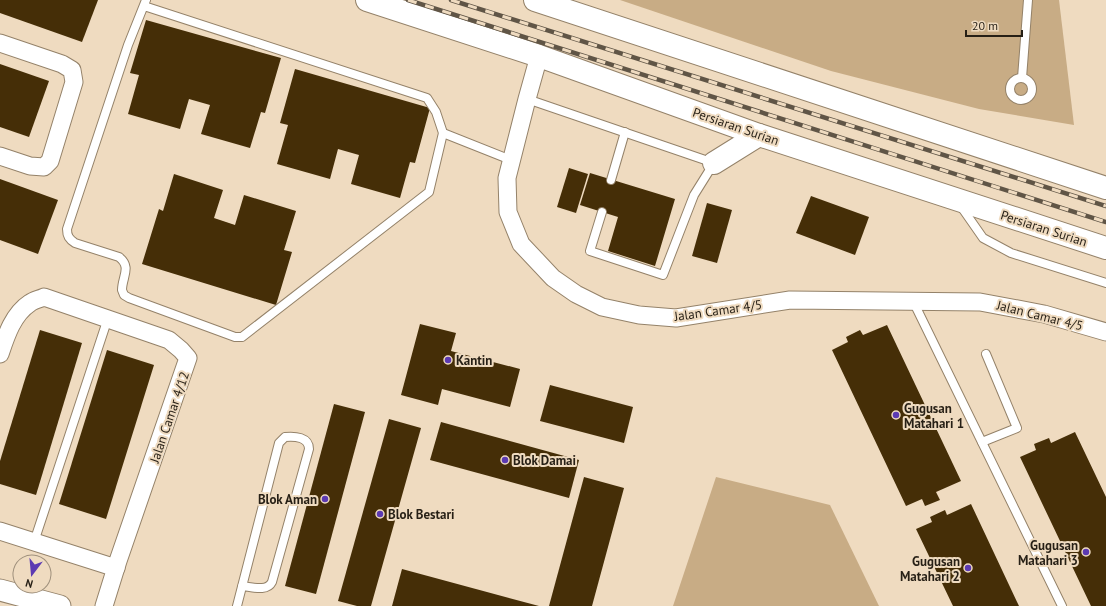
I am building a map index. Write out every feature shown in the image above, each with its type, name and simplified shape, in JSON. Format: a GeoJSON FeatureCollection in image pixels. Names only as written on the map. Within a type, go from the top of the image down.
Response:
{"type":"FeatureCollection","features":[{"type":"Feature","properties":{"kind":"main road","name":"Persiaran Surian"},"geometry":{"type":"LineString","coordinates":[[367,0],[539,56],[759,135],[1106,248]]}},
{"type":"Feature","properties":{"kind":"main road"},"geometry":{"type":"LineString","coordinates":[[535,0],[1106,188]]}},
{"type":"Feature","properties":{"kind":"main road"},"geometry":{"type":"LineString","coordinates":[[714,162],[759,135]]}},
{"type":"Feature","properties":{"kind":"street"},"geometry":{"type":"LineString","coordinates":[[0,43],[62,64],[72,70],[74,82],[50,161],[44,167],[30,166],[0,156]]}},
{"type":"Feature","properties":{"kind":"street","name":"Jalan Camar 4/5"},"geometry":{"type":"LineString","coordinates":[[539,56],[507,178],[508,212],[521,244],[553,278],[576,294],[602,307],[639,315],[676,318],[790,300],[980,302],[1044,314],[1106,332]]}},
{"type":"Feature","properties":{"kind":"street","name":"Jalan Camar 4/12"},"geometry":{"type":"LineString","coordinates":[[0,354],[6,335],[23,308],[31,302],[44,297],[169,340],[188,358],[104,606]]}},
{"type":"Feature","properties":{"kind":"street"},"geometry":{"type":"LineString","coordinates":[[0,531],[116,568]]}},
{"type":"Feature","properties":{"kind":"street"},"geometry":{"type":"LineString","coordinates":[[0,590],[60,606]]}},
{"type":"Feature","properties":{"kind":"lane"},"geometry":{"type":"LineString","coordinates":[[1022,78],[1028,0]]}},
{"type":"Feature","properties":{"kind":"lane"},"geometry":{"type":"LineString","coordinates":[[145,3],[427,98],[436,112],[443,133],[429,192],[246,335],[239,338],[129,298],[124,295],[122,290],[122,284],[126,271],[126,266],[123,261],[119,257],[75,243],[70,240],[67,235],[126,52],[145,3]]}},
{"type":"Feature","properties":{"kind":"lane"},"geometry":{"type":"LineString","coordinates":[[527,99],[714,162],[694,195],[663,275],[590,250],[602,212]]}},
{"type":"Feature","properties":{"kind":"lane"},"geometry":{"type":"LineString","coordinates":[[612,180],[625,132]]}},
{"type":"Feature","properties":{"kind":"lane"},"geometry":{"type":"LineString","coordinates":[[443,133],[511,160]]}},
{"type":"Feature","properties":{"kind":"lane"},"geometry":{"type":"LineString","coordinates":[[956,199],[983,238],[1011,253],[1106,283]]}},
{"type":"Feature","properties":{"kind":"lane"},"geometry":{"type":"LineString","coordinates":[[912,301],[1062,606]]}},
{"type":"Feature","properties":{"kind":"lane"},"geometry":{"type":"LineString","coordinates":[[34,542],[108,318]]}},
{"type":"Feature","properties":{"kind":"lane"},"geometry":{"type":"LineString","coordinates":[[982,442],[1017,428],[986,354]]}},
{"type":"Feature","properties":{"kind":"lane"},"geometry":{"type":"LineString","coordinates":[[237,606],[242,586],[279,443],[285,437],[306,440],[309,444],[309,449],[272,582],[267,588],[242,586]]}},
{"type":"Feature","properties":{"kind":"shaded area"},"geometry":{"type":"Polygon","coordinates":[[[620,0],[1059,0],[1074,125],[979,109],[831,71],[620,0]]]}},
{"type":"Feature","properties":{"kind":"shaded area"},"geometry":{"type":"Polygon","coordinates":[[[716,477],[830,505],[879,606],[673,606],[716,477]]]}},
{"type":"Feature","properties":{"kind":"building"},"geometry":{"type":"Polygon","coordinates":[[[0,0],[98,0],[82,42],[0,13],[0,0]]]}},
{"type":"Feature","properties":{"kind":"building"},"geometry":{"type":"Polygon","coordinates":[[[146,20],[281,58],[265,113],[261,112],[250,148],[201,134],[210,105],[189,99],[180,129],[128,114],[139,75],[130,73],[146,20]]]}},
{"type":"Feature","properties":{"kind":"building"},"geometry":{"type":"Polygon","coordinates":[[[0,64],[49,81],[29,137],[0,127],[0,64]]]}},
{"type":"Feature","properties":{"kind":"building"},"geometry":{"type":"Polygon","coordinates":[[[295,69],[430,108],[415,163],[410,162],[400,198],[351,184],[359,155],[338,149],[330,179],[277,164],[288,125],[280,123],[295,69]]]}},
{"type":"Feature","properties":{"kind":"building"},"geometry":{"type":"Polygon","coordinates":[[[569,168],[588,174],[576,213],[557,207],[569,168]]]}},
{"type":"Feature","properties":{"kind":"building"},"geometry":{"type":"Polygon","coordinates":[[[590,173],[675,199],[655,266],[608,251],[618,217],[580,205],[590,173]]]}},
{"type":"Feature","properties":{"kind":"building"},"geometry":{"type":"Polygon","coordinates":[[[174,174],[223,190],[214,218],[235,225],[244,195],[296,211],[284,250],[292,252],[276,305],[142,264],[159,209],[163,211],[174,174]]]}},
{"type":"Feature","properties":{"kind":"building"},"geometry":{"type":"Polygon","coordinates":[[[0,179],[58,200],[38,254],[0,240],[0,179]]]}},
{"type":"Feature","properties":{"kind":"building"},"geometry":{"type":"Polygon","coordinates":[[[811,196],[869,217],[855,255],[796,233],[811,196]]]}},
{"type":"Feature","properties":{"kind":"building"},"geometry":{"type":"Polygon","coordinates":[[[707,203],[732,210],[717,263],[692,256],[707,203]]]}},
{"type":"Feature","properties":{"kind":"building","name":"Kantin"},"geometry":{"type":"Polygon","coordinates":[[[420,324],[456,333],[451,351],[520,369],[510,407],[442,389],[438,405],[401,395],[420,324]]]}},
{"type":"Feature","properties":{"kind":"building","name":"Gugusan Matahari 1"},"geometry":{"type":"Polygon","coordinates":[[[887,325],[961,481],[936,492],[940,500],[925,506],[922,499],[906,506],[832,350],[848,342],[846,337],[860,330],[863,335],[887,325]]]}},
{"type":"Feature","properties":{"kind":"building"},"geometry":{"type":"Polygon","coordinates":[[[40,330],[82,343],[36,495],[0,484],[0,461],[40,330]]]}},
{"type":"Feature","properties":{"kind":"building"},"geometry":{"type":"Polygon","coordinates":[[[107,350],[154,365],[106,519],[59,504],[107,350]]]}},
{"type":"Feature","properties":{"kind":"building"},"geometry":{"type":"Polygon","coordinates":[[[550,385],[633,407],[624,443],[540,421],[550,385]]]}},
{"type":"Feature","properties":{"kind":"building","name":"Blok Aman"},"geometry":{"type":"Polygon","coordinates":[[[334,404],[365,412],[316,594],[285,586],[334,404]]]}},
{"type":"Feature","properties":{"kind":"building","name":"Blok Bestari"},"geometry":{"type":"Polygon","coordinates":[[[389,419],[421,428],[371,606],[357,606],[338,601],[389,419]]]}},
{"type":"Feature","properties":{"kind":"building","name":"Blok Damai"},"geometry":{"type":"Polygon","coordinates":[[[441,422],[579,460],[569,498],[430,460],[441,422]]]}},
{"type":"Feature","properties":{"kind":"building","name":"Gugusan Matahari 3"},"geometry":{"type":"Polygon","coordinates":[[[1075,432],[1106,497],[1106,606],[1091,606],[1020,457],[1036,450],[1034,444],[1049,438],[1051,443],[1075,432]]]}},
{"type":"Feature","properties":{"kind":"building"},"geometry":{"type":"Polygon","coordinates":[[[584,477],[624,488],[592,606],[549,606],[584,477]]]}},
{"type":"Feature","properties":{"kind":"building","name":"Gugusan Matahari 2"},"geometry":{"type":"Polygon","coordinates":[[[971,504],[1019,606],[953,606],[916,529],[932,522],[930,517],[945,510],[947,515],[971,504]]]}},
{"type":"Feature","properties":{"kind":"building"},"geometry":{"type":"Polygon","coordinates":[[[402,569],[539,606],[392,606],[402,569]]]}},
{"type":"Feature","properties":{"kind":"railway"},"geometry":{"type":"LineString","coordinates":[[408,0],[1106,222]]}},
{"type":"Feature","properties":{"kind":"railway"},"geometry":{"type":"LineString","coordinates":[[451,0],[1106,206]]}},
{"type":"Feature","properties":{"kind":"place","name":"Kantin"},"geometry":{"type":"Point","coordinates":[448,360]}},
{"type":"Feature","properties":{"kind":"place","name":"Gugusan Matahari 1"},"geometry":{"type":"Point","coordinates":[896,415]}},
{"type":"Feature","properties":{"kind":"place","name":"Blok Damai"},"geometry":{"type":"Point","coordinates":[505,460]}},
{"type":"Feature","properties":{"kind":"place","name":"Blok Aman"},"geometry":{"type":"Point","coordinates":[325,499]}},
{"type":"Feature","properties":{"kind":"place","name":"Blok Bestari"},"geometry":{"type":"Point","coordinates":[380,514]}},
{"type":"Feature","properties":{"kind":"place","name":"Gugusan Matahari 3"},"geometry":{"type":"Point","coordinates":[1086,552]}},
{"type":"Feature","properties":{"kind":"place","name":"Gugusan Matahari 2"},"geometry":{"type":"Point","coordinates":[968,568]}}]}
